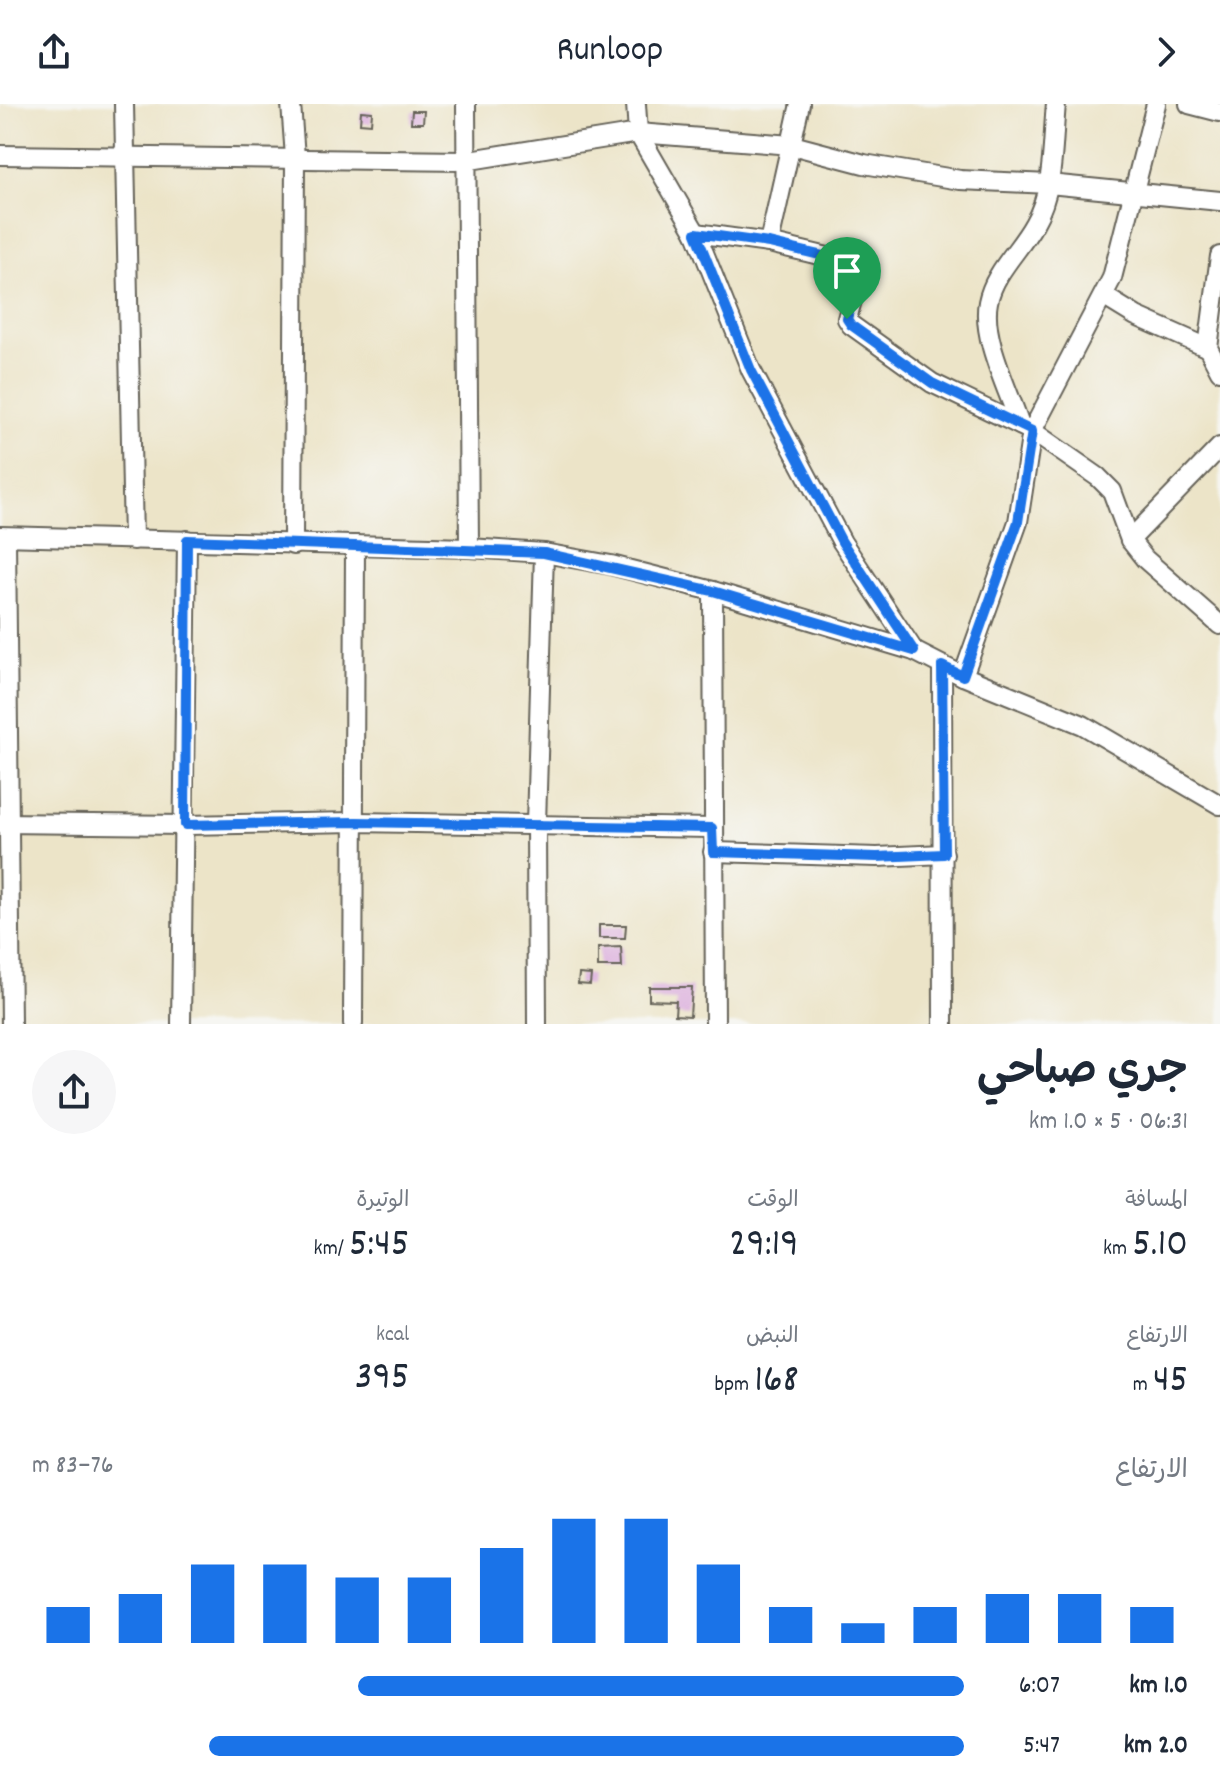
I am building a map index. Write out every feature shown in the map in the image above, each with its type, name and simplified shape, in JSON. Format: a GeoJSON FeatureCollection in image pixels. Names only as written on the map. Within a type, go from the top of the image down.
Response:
{"type":"FeatureCollection","features":[{"type":"Feature","properties":{"kind":"street"},"geometry":{"type":"LineString","coordinates":[[124,104],[133,540]]}},
{"type":"Feature","properties":{"kind":"street"},"geometry":{"type":"LineString","coordinates":[[291,104],[295,157],[293,545]]}},
{"type":"Feature","properties":{"kind":"street"},"geometry":{"type":"LineString","coordinates":[[466,104],[469,548]]}},
{"type":"Feature","properties":{"kind":"street"},"geometry":{"type":"LineString","coordinates":[[636,104],[638,133],[696,233],[751,370],[842,542],[914,651]]}},
{"type":"Feature","properties":{"kind":"street"},"geometry":{"type":"LineString","coordinates":[[769,243],[800,104]]}},
{"type":"Feature","properties":{"kind":"street"},"geometry":{"type":"LineString","coordinates":[[1026,428],[988,334],[988,302],[998,275],[1035,222],[1049,184],[1056,104]]}},
{"type":"Feature","properties":{"kind":"street"},"geometry":{"type":"LineString","coordinates":[[963,676],[1018,522],[1026,428],[1105,297],[1156,104]]}},
{"type":"Feature","properties":{"kind":"street"},"geometry":{"type":"LineString","coordinates":[[1189,104],[1220,112]]}},
{"type":"Feature","properties":{"kind":"street"},"geometry":{"type":"LineString","coordinates":[[0,155],[464,161],[638,133],[792,145],[864,164],[960,180],[1049,184],[1220,201]]}},
{"type":"Feature","properties":{"kind":"street"},"geometry":{"type":"LineString","coordinates":[[696,233],[769,243],[857,264],[860,271],[847,319],[851,325],[932,383],[1026,428],[1112,491],[1130,540],[1145,559],[1220,625]]}},
{"type":"Feature","properties":{"kind":"street"},"geometry":{"type":"LineString","coordinates":[[1220,256],[1208,348],[1220,371]]}},
{"type":"Feature","properties":{"kind":"street"},"geometry":{"type":"LineString","coordinates":[[1105,297],[1158,327],[1208,348]]}},
{"type":"Feature","properties":{"kind":"street"},"geometry":{"type":"LineString","coordinates":[[1130,540],[1220,447]]}},
{"type":"Feature","properties":{"kind":"street"},"geometry":{"type":"LineString","coordinates":[[11,1024],[3,823],[3,536],[469,548],[544,553],[713,591],[914,651],[963,676],[1083,725],[1220,805]]}},
{"type":"Feature","properties":{"kind":"street"},"geometry":{"type":"LineString","coordinates":[[181,1024],[187,540]]}},
{"type":"Feature","properties":{"kind":"street"},"geometry":{"type":"LineString","coordinates":[[353,1024],[355,545]]}},
{"type":"Feature","properties":{"kind":"street"},"geometry":{"type":"LineString","coordinates":[[537,1024],[536,824],[544,553]]}},
{"type":"Feature","properties":{"kind":"street"},"geometry":{"type":"LineString","coordinates":[[713,591],[715,1024]]}},
{"type":"Feature","properties":{"kind":"street"},"geometry":{"type":"LineString","coordinates":[[942,666],[943,1024]]}},
{"type":"Feature","properties":{"kind":"street"},"geometry":{"type":"LineString","coordinates":[[3,823],[185,825],[356,822],[712,828]]}},
{"type":"Feature","properties":{"kind":"street"},"geometry":{"type":"LineString","coordinates":[[713,852],[877,857],[944,854]]}},
{"type":"Feature","properties":{"kind":"building"},"geometry":{"type":"Polygon","coordinates":[[[361,111],[372,112],[371,124],[360,123],[361,111]]]}},
{"type":"Feature","properties":{"kind":"building"},"geometry":{"type":"Polygon","coordinates":[[[412,111],[424,111],[423,123],[411,123],[412,111]]]}},
{"type":"Feature","properties":{"kind":"building"},"geometry":{"type":"Polygon","coordinates":[[[599,925],[626,925],[625,938],[599,938],[599,925]]]}},
{"type":"Feature","properties":{"kind":"building"},"geometry":{"type":"Polygon","coordinates":[[[621,947],[622,967],[598,967],[598,948],[621,947]]]}},
{"type":"Feature","properties":{"kind":"building"},"geometry":{"type":"Polygon","coordinates":[[[579,974],[591,975],[590,985],[578,984],[579,974]]]}},
{"type":"Feature","properties":{"kind":"building"},"geometry":{"type":"Polygon","coordinates":[[[649,987],[692,987],[690,1016],[675,1015],[676,1001],[649,1000],[649,987]]]}},
{"type":"Feature","properties":{"kind":"route"},"geometry":{"type":"LineString","coordinates":[[696,233],[769,243],[857,264],[860,271],[847,319],[883,350],[932,383],[1032,431],[1018,522],[963,676],[942,666],[944,854],[877,857],[713,852],[712,828],[356,822],[185,825],[187,540],[544,553],[611,565],[713,591],[914,651],[842,542],[788,434],[751,370],[696,233]]}}]}
